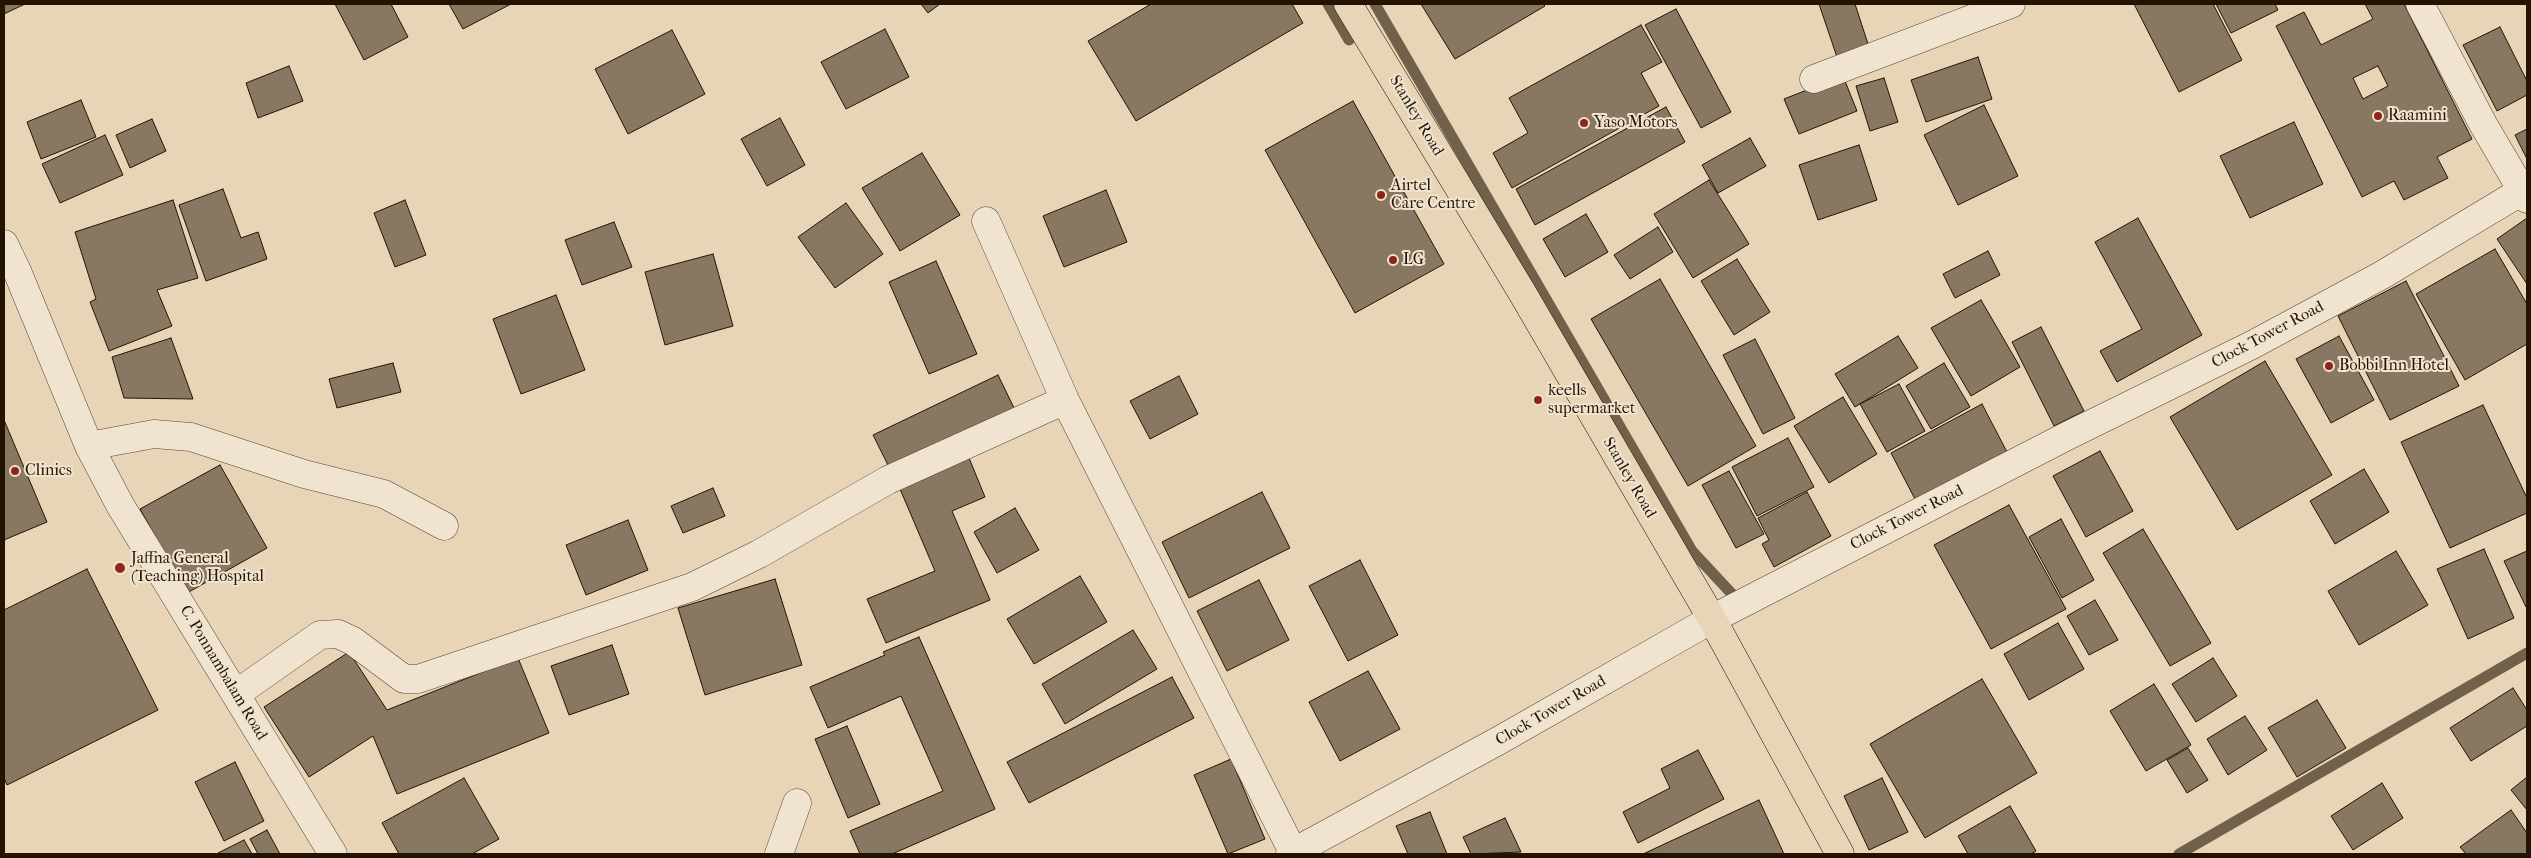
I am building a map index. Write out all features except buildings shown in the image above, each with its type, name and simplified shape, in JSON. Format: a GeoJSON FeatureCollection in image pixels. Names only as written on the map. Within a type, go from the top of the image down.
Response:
{"type":"FeatureCollection","features":[{"type":"Feature","properties":{"kind":"main road","name":"Stanley Road"},"geometry":{"type":"LineString","coordinates":[[1348,4],[1523,294],[1712,619],[1840,854]]}},
{"type":"Feature","properties":{"kind":"street"},"geometry":{"type":"LineString","coordinates":[[1814,79],[2011,4]]}},
{"type":"Feature","properties":{"kind":"street"},"geometry":{"type":"LineString","coordinates":[[2420,4],[2483,124],[2526,193]]}},
{"type":"Feature","properties":{"kind":"street","name":"Clock Tower Road"},"geometry":{"type":"LineString","coordinates":[[1291,853],[1498,741],[1712,619],[2067,436],[2252,345],[2526,193]]}},
{"type":"Feature","properties":{"kind":"street"},"geometry":{"type":"LineString","coordinates":[[986,221],[1065,400],[1291,853]]}},
{"type":"Feature","properties":{"kind":"street","name":"C. Ponnambalam Road"},"geometry":{"type":"LineString","coordinates":[[4,244],[17,271],[89,446],[120,505],[333,854]]}},
{"type":"Feature","properties":{"kind":"street"},"geometry":{"type":"LineString","coordinates":[[236,694],[320,635],[338,634],[352,641],[404,679],[418,679],[692,587],[759,554],[888,480],[1065,400]]}},
{"type":"Feature","properties":{"kind":"street"},"geometry":{"type":"LineString","coordinates":[[89,446],[154,434],[191,437],[304,474],[384,494],[444,526]]}},
{"type":"Feature","properties":{"kind":"street"},"geometry":{"type":"LineString","coordinates":[[779,854],[797,803]]}},
{"type":"Feature","properties":{"kind":"waterway"},"geometry":{"type":"LineString","coordinates":[[1328,4],[1349,40]]}},
{"type":"Feature","properties":{"kind":"waterway"},"geometry":{"type":"LineString","coordinates":[[1375,4],[1692,551],[1732,594]]}},
{"type":"Feature","properties":{"kind":"waterway"},"geometry":{"type":"LineString","coordinates":[[2179,854],[2527,653]]}},
{"type":"Feature","properties":{"kind":"place","name":"Raamini"},"geometry":{"type":"Point","coordinates":[2378,116]}},
{"type":"Feature","properties":{"kind":"place","name":"Yaso Motors"},"geometry":{"type":"Point","coordinates":[1584,123]}},
{"type":"Feature","properties":{"kind":"place","name":"Airtel Care Centre"},"geometry":{"type":"Point","coordinates":[1381,195]}},
{"type":"Feature","properties":{"kind":"place","name":"LG"},"geometry":{"type":"Point","coordinates":[1393,260]}},
{"type":"Feature","properties":{"kind":"place","name":"Bobbi Inn Hotel"},"geometry":{"type":"Point","coordinates":[2329,366]}},
{"type":"Feature","properties":{"kind":"place","name":"keells supermarket"},"geometry":{"type":"Point","coordinates":[1538,400]}},
{"type":"Feature","properties":{"kind":"place","name":"Clinics"},"geometry":{"type":"Point","coordinates":[15,471]}},
{"type":"Feature","properties":{"kind":"place","name":"Jaffna General (Teaching) Hospital"},"geometry":{"type":"Point","coordinates":[120,568]}}]}
